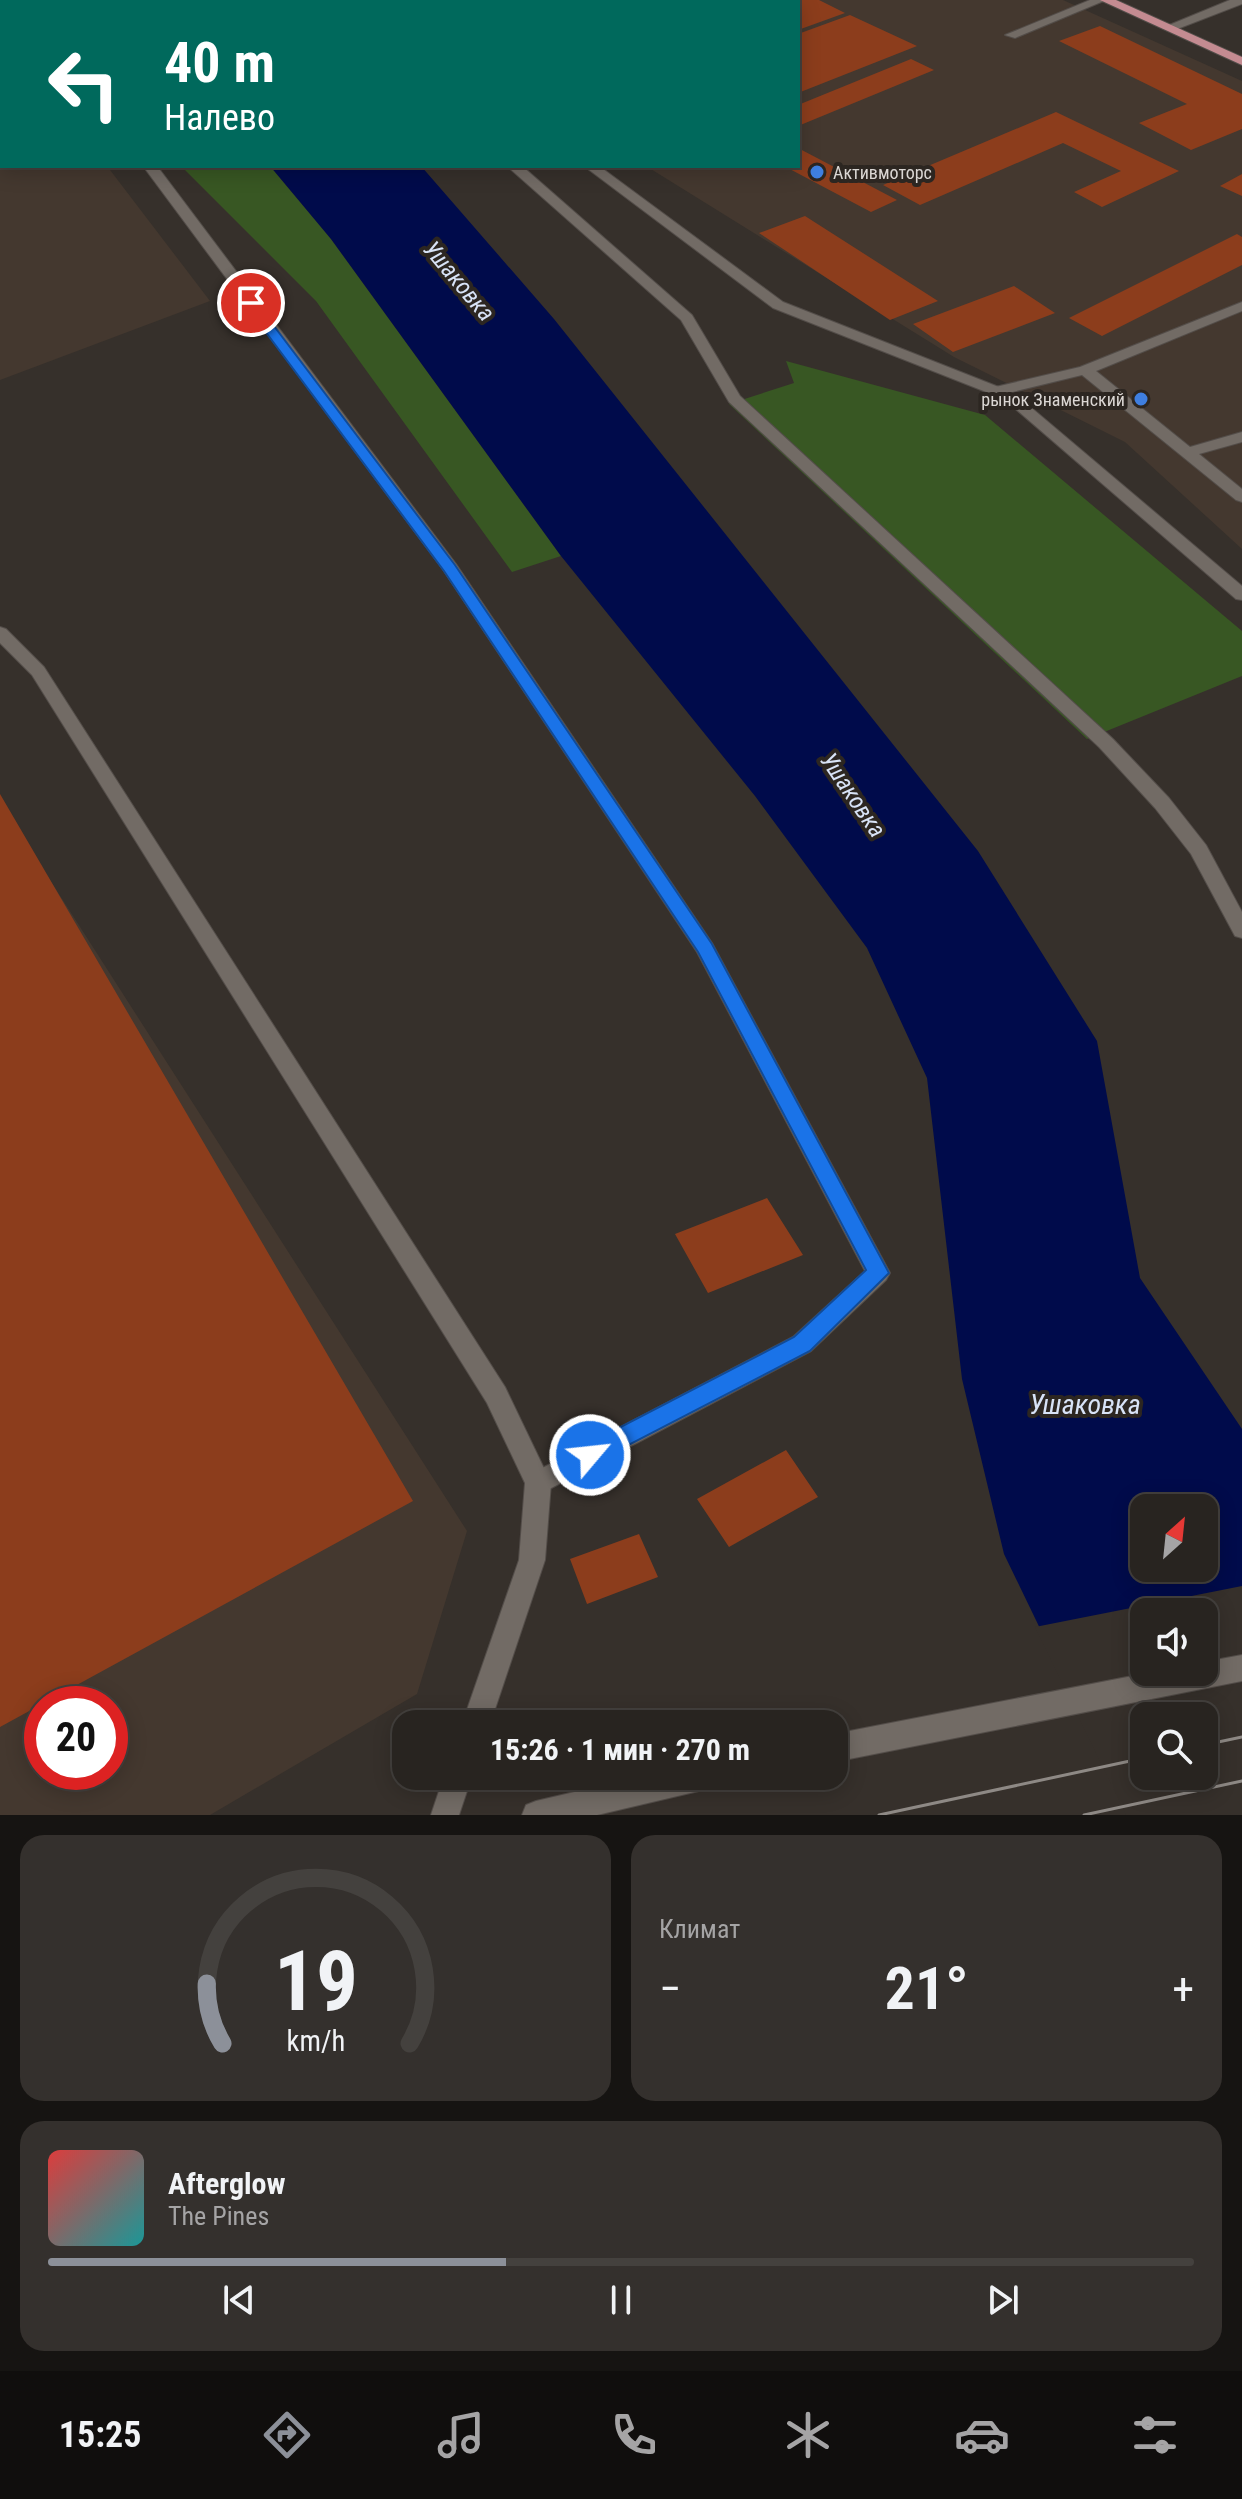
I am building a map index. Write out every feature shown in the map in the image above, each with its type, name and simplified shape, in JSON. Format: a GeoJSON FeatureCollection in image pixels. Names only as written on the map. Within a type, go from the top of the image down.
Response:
{"type":"FeatureCollection","features":[{"type":"Feature","properties":{"kind":"main road"},"geometry":{"type":"LineString","coordinates":[[1106,0],[1242,61]]}},
{"type":"Feature","properties":{"kind":"street"},"geometry":{"type":"LineString","coordinates":[[1011,35],[1100,0]]}},
{"type":"Feature","properties":{"kind":"street"},"geometry":{"type":"LineString","coordinates":[[1168,28],[1241,0]]}},
{"type":"Feature","properties":{"kind":"street"},"geometry":{"type":"LineString","coordinates":[[151,168],[450,568],[705,948],[878,1273],[802,1344],[538,1483]]}},
{"type":"Feature","properties":{"kind":"street"},"geometry":{"type":"LineString","coordinates":[[516,168],[687,318],[734,399],[1106,743],[1162,803],[1199,850],[1242,931]]}},
{"type":"Feature","properties":{"kind":"street"},"geometry":{"type":"LineString","coordinates":[[594,168],[778,305],[1009,396],[1242,595]]}},
{"type":"Feature","properties":{"kind":"street"},"geometry":{"type":"LineString","coordinates":[[996,391],[1085,370],[1242,306]]}},
{"type":"Feature","properties":{"kind":"street"},"geometry":{"type":"LineString","coordinates":[[1085,370],[1242,497]]}},
{"type":"Feature","properties":{"kind":"street"},"geometry":{"type":"LineString","coordinates":[[1187,453],[1242,437]]}},
{"type":"Feature","properties":{"kind":"street"},"geometry":{"type":"LineString","coordinates":[[0,633],[38,671],[55,697],[496,1395],[538,1483],[532,1560],[481,1710]]}},
{"type":"Feature","properties":{"kind":"street"},"geometry":{"type":"LineString","coordinates":[[848,1745],[1242,1668]]}},
{"type":"Feature","properties":{"kind":"street"},"geometry":{"type":"LineString","coordinates":[[445,1815],[453,1790]]}},
{"type":"Feature","properties":{"kind":"street"},"geometry":{"type":"LineString","coordinates":[[536,1815],[643,1790]]}},
{"type":"Feature","properties":{"kind":"shaded area"},"geometry":{"type":"Polygon","coordinates":[[[800,0],[1063,0],[1242,81],[1242,549],[1125,442],[954,357],[649,168],[800,168],[800,0]]]}},
{"type":"Feature","properties":{"kind":"shaded area"},"geometry":{"type":"Polygon","coordinates":[[[0,168],[109,168],[210,301],[0,380],[0,168]]]}},
{"type":"Feature","properties":{"kind":"shaded area"},"geometry":{"type":"Polygon","coordinates":[[[0,802],[467,1531],[417,1694],[210,1815],[0,1815],[0,802]]]}},
{"type":"Feature","properties":{"kind":"green space"},"geometry":{"type":"Polygon","coordinates":[[[183,168],[272,168],[331,239],[561,556],[512,572],[316,301],[183,168]]]}},
{"type":"Feature","properties":{"kind":"green space"},"geometry":{"type":"Polygon","coordinates":[[[786,361],[985,415],[1242,631],[1242,676],[1087,739],[729,404],[794,383],[786,361]]]}},
{"type":"Feature","properties":{"kind":"water","name":"Ушаковка"},"geometry":{"type":"Polygon","coordinates":[[[272,168],[423,168],[554,319],[978,851],[1097,1041],[1140,1278],[1242,1429],[1242,1815],[1130,1815],[1004,1554],[962,1379],[927,1078],[867,948],[755,796],[561,556],[331,239],[272,168]]]}},
{"type":"Feature","properties":{"kind":"pier"},"geometry":{"type":"Polygon","coordinates":[[[1242,1586],[1242,1815],[1126,1815],[1035,1627],[1130,1608],[1130,1686],[1218,1686],[1218,1598],[1181,1598],[1242,1586]]]}},
{"type":"Feature","properties":{"kind":"building"},"geometry":{"type":"Polygon","coordinates":[[[800,0],[819,0],[845,13],[800,29],[800,0]]]}},
{"type":"Feature","properties":{"kind":"building"},"geometry":{"type":"Polygon","coordinates":[[[850,15],[917,46],[800,92],[800,33],[850,15]]]}},
{"type":"Feature","properties":{"kind":"building"},"geometry":{"type":"Polygon","coordinates":[[[1100,26],[1242,94],[1242,129],[1191,150],[1139,123],[1187,104],[1059,41],[1100,26]]]}},
{"type":"Feature","properties":{"kind":"building"},"geometry":{"type":"Polygon","coordinates":[[[911,59],[934,70],[800,125],[800,104],[911,59]]]}},
{"type":"Feature","properties":{"kind":"building"},"geometry":{"type":"Polygon","coordinates":[[[1056,112],[1179,171],[1102,207],[1074,192],[1121,171],[1063,143],[920,205],[883,185],[1056,112]]]}},
{"type":"Feature","properties":{"kind":"building"},"geometry":{"type":"Polygon","coordinates":[[[800,149],[897,200],[871,212],[788,168],[800,168],[800,149]]]}},
{"type":"Feature","properties":{"kind":"building"},"geometry":{"type":"Polygon","coordinates":[[[1242,174],[1242,196],[1220,186],[1242,174]]]}},
{"type":"Feature","properties":{"kind":"building"},"geometry":{"type":"Polygon","coordinates":[[[805,216],[938,301],[890,320],[759,233],[805,216]]]}},
{"type":"Feature","properties":{"kind":"building"},"geometry":{"type":"Polygon","coordinates":[[[1237,234],[1242,237],[1242,265],[1102,336],[1069,318],[1237,234]]]}},
{"type":"Feature","properties":{"kind":"building"},"geometry":{"type":"Polygon","coordinates":[[[1014,286],[1055,313],[953,352],[913,324],[1014,286]]]}},
{"type":"Feature","properties":{"kind":"building"},"geometry":{"type":"Polygon","coordinates":[[[0,794],[413,1501],[75,1686],[24,1686],[24,1714],[0,1727],[0,794]]]}},
{"type":"Feature","properties":{"kind":"building"},"geometry":{"type":"Polygon","coordinates":[[[767,1198],[803,1255],[708,1293],[675,1234],[767,1198]]]}},
{"type":"Feature","properties":{"kind":"building"},"geometry":{"type":"Polygon","coordinates":[[[786,1450],[818,1497],[729,1547],[697,1499],[786,1450]]]}},
{"type":"Feature","properties":{"kind":"building"},"geometry":{"type":"Polygon","coordinates":[[[639,1534],[658,1577],[587,1604],[570,1559],[639,1534]]]}},
{"type":"Feature","properties":{"kind":"tram line"},"geometry":{"type":"LineString","coordinates":[[1218,1742],[1242,1737]]}},
{"type":"Feature","properties":{"kind":"tram line"},"geometry":{"type":"LineString","coordinates":[[879,1815],[1130,1761]]}},
{"type":"Feature","properties":{"kind":"tram line"},"geometry":{"type":"LineString","coordinates":[[1084,1815],[1242,1781]]}},
{"type":"Feature","properties":{"kind":"place","name":"Активмоторс"},"geometry":{"type":"Point","coordinates":[817,172]}},
{"type":"Feature","properties":{"kind":"place","name":"рынок Знаменский"},"geometry":{"type":"Point","coordinates":[1141,399]}},
{"type":"Feature","properties":{"kind":"route"},"geometry":{"type":"LineString","coordinates":[[251,303],[450,568],[705,948],[878,1273],[802,1344],[590,1455]]}}]}
